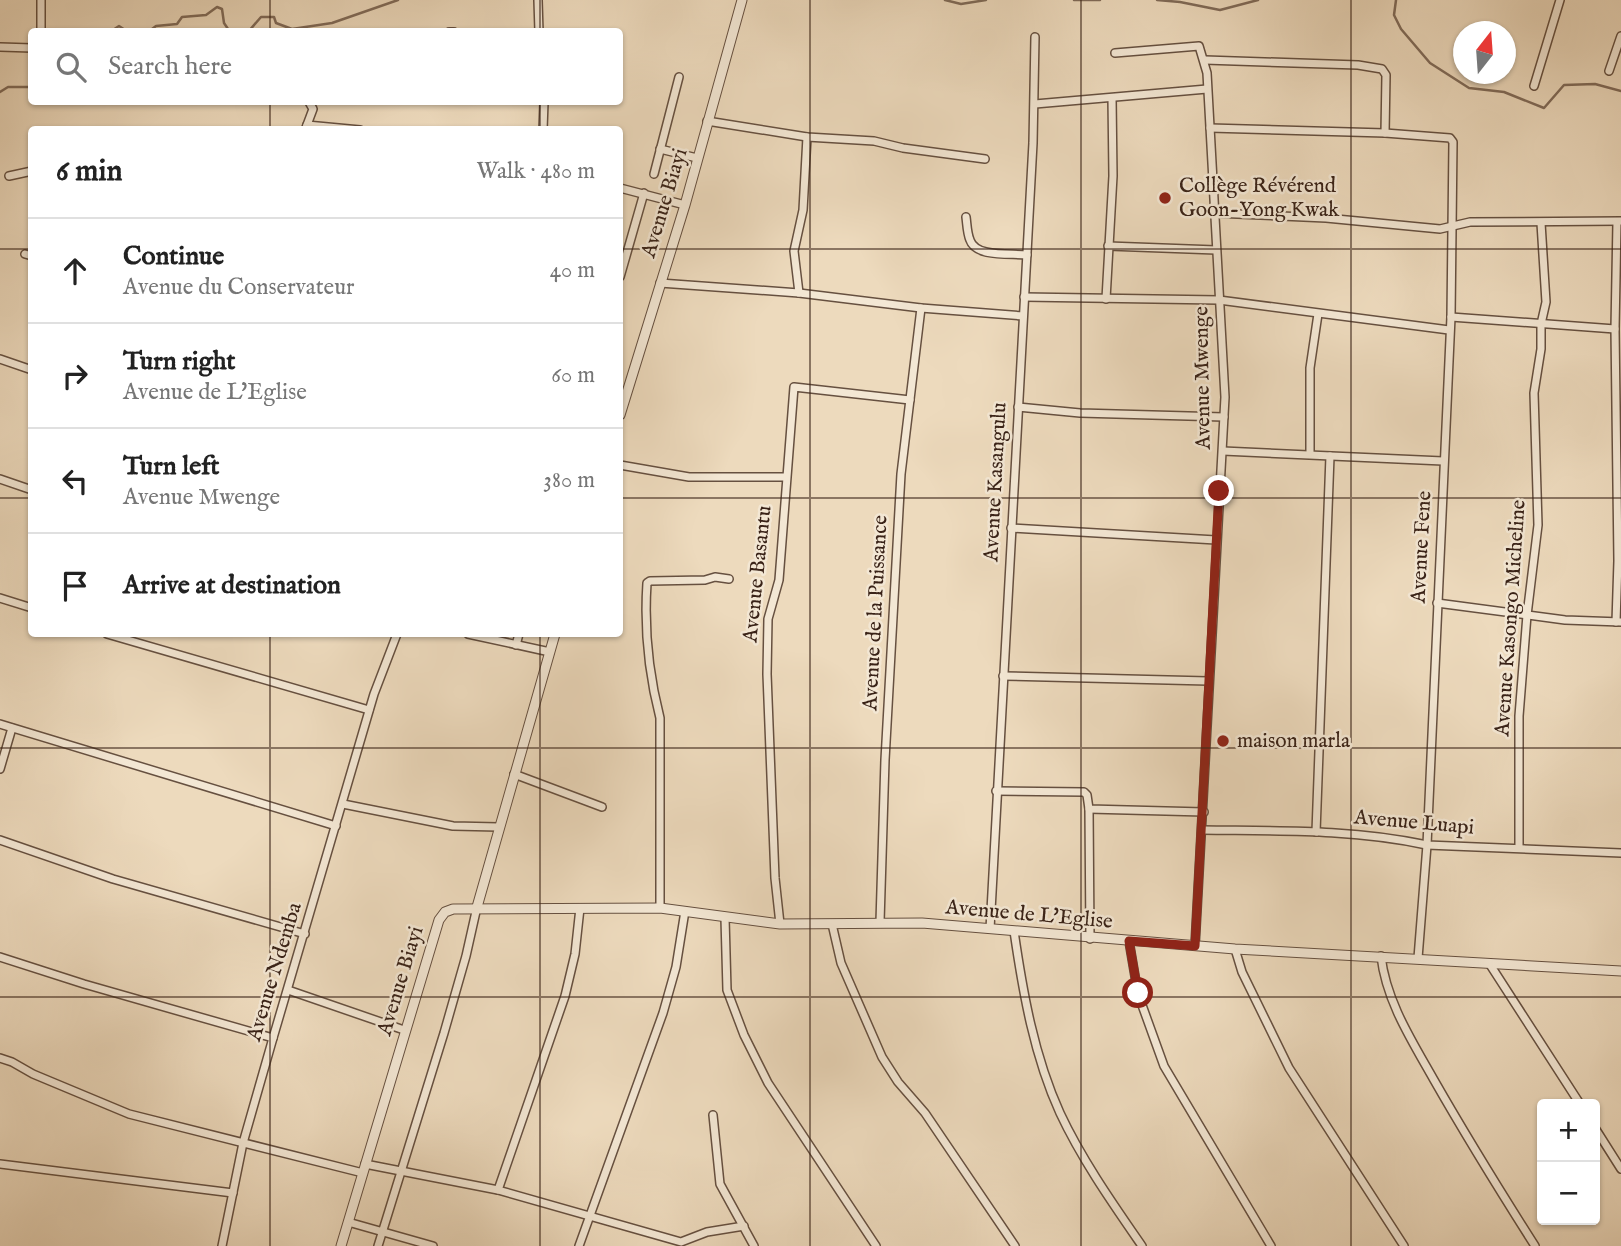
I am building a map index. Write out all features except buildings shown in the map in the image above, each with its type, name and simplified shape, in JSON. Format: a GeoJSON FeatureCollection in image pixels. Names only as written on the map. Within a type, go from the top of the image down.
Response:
{"type":"FeatureCollection","features":[{"type":"Feature","properties":{"kind":"street"},"geometry":{"type":"LineString","coordinates":[[41,0],[41,28]]}},
{"type":"Feature","properties":{"kind":"street"},"geometry":{"type":"LineString","coordinates":[[538,0],[539,28]]}},
{"type":"Feature","properties":{"kind":"street","name":"Avenue Biayi"},"geometry":{"type":"LineString","coordinates":[[623,405],[685,205],[742,0]]}},
{"type":"Feature","properties":{"kind":"street"},"geometry":{"type":"LineString","coordinates":[[1535,86],[1560,0]]}},
{"type":"Feature","properties":{"kind":"street"},"geometry":{"type":"LineString","coordinates":[[1609,71],[1621,36]]}},
{"type":"Feature","properties":{"kind":"street","name":"Avenue Kasangulu"},"geometry":{"type":"LineString","coordinates":[[990,929],[1035,104],[1035,37]]}},
{"type":"Feature","properties":{"kind":"street"},"geometry":{"type":"LineString","coordinates":[[1115,53],[1199,46],[1205,60],[1358,65],[1382,69],[1386,75],[1385,133],[1210,128]]}},
{"type":"Feature","properties":{"kind":"street"},"geometry":{"type":"LineString","coordinates":[[0,47],[28,48]]}},
{"type":"Feature","properties":{"kind":"street","name":"Avenue Mwenge"},"geometry":{"type":"LineString","coordinates":[[1195,946],[1223,451],[1225,369],[1205,60]]}},
{"type":"Feature","properties":{"kind":"street"},"geometry":{"type":"LineString","coordinates":[[653,174],[678,77]]}},
{"type":"Feature","properties":{"kind":"street"},"geometry":{"type":"LineString","coordinates":[[1035,104],[1207,89]]}},
{"type":"Feature","properties":{"kind":"street"},"geometry":{"type":"LineString","coordinates":[[1106,299],[1113,176],[1112,98]]}},
{"type":"Feature","properties":{"kind":"street"},"geometry":{"type":"LineString","coordinates":[[306,126],[313,109],[311,105]]}},
{"type":"Feature","properties":{"kind":"street"},"geometry":{"type":"LineString","coordinates":[[543,126],[544,105]]}},
{"type":"Feature","properties":{"kind":"street"},"geometry":{"type":"LineString","coordinates":[[707,121],[807,137],[874,141],[903,148],[985,159]]}},
{"type":"Feature","properties":{"kind":"street","name":"Avenue Fene"},"geometry":{"type":"LineString","coordinates":[[1385,133],[1450,138],[1453,142],[1451,317],[1427,845],[1418,958]]}},
{"type":"Feature","properties":{"kind":"street"},"geometry":{"type":"LineString","coordinates":[[799,293],[794,251],[803,210],[807,137]]}},
{"type":"Feature","properties":{"kind":"street"},"geometry":{"type":"LineString","coordinates":[[660,149],[697,158]]}},
{"type":"Feature","properties":{"kind":"street"},"geometry":{"type":"LineString","coordinates":[[9,176],[28,172]]}},
{"type":"Feature","properties":{"kind":"street"},"geometry":{"type":"LineString","coordinates":[[623,189],[685,205]]}},
{"type":"Feature","properties":{"kind":"street"},"geometry":{"type":"LineString","coordinates":[[623,266],[644,193]]}},
{"type":"Feature","properties":{"kind":"street"},"geometry":{"type":"LineString","coordinates":[[1214,213],[1326,218],[1440,229],[1470,222],[1619,221],[1615,329],[1618,369],[1619,622],[1527,615],[1437,603]]}},
{"type":"Feature","properties":{"kind":"street"},"geometry":{"type":"LineString","coordinates":[[966,217],[969,239],[974,248],[1027,254]]}},
{"type":"Feature","properties":{"kind":"street","name":"Avenue Kasongo Micheline"},"geometry":{"type":"LineString","coordinates":[[1519,848],[1519,716],[1538,525],[1534,393],[1546,298],[1541,223]]}},
{"type":"Feature","properties":{"kind":"street"},"geometry":{"type":"LineString","coordinates":[[1108,246],[1216,250]]}},
{"type":"Feature","properties":{"kind":"street"},"geometry":{"type":"LineString","coordinates":[[660,283],[799,293],[921,308],[1023,316]]}},
{"type":"Feature","properties":{"kind":"street"},"geometry":{"type":"LineString","coordinates":[[1024,297],[1219,300],[1449,330]]}},
{"type":"Feature","properties":{"kind":"street","name":"Avenue de la Puissance"},"geometry":{"type":"LineString","coordinates":[[880,922],[886,747],[901,474],[921,308]]}},
{"type":"Feature","properties":{"kind":"street"},"geometry":{"type":"LineString","coordinates":[[1310,454],[1310,368],[1318,314]]}},
{"type":"Feature","properties":{"kind":"street"},"geometry":{"type":"LineString","coordinates":[[1451,317],[1615,329]]}},
{"type":"Feature","properties":{"kind":"street"},"geometry":{"type":"LineString","coordinates":[[0,359],[28,369]]}},
{"type":"Feature","properties":{"kind":"street","name":"Avenue Basantu"},"geometry":{"type":"LineString","coordinates":[[780,924],[775,878],[767,674],[768,619],[779,580],[794,386],[910,400]]}},
{"type":"Feature","properties":{"kind":"street"},"geometry":{"type":"LineString","coordinates":[[1018,407],[1080,413],[1224,417]]}},
{"type":"Feature","properties":{"kind":"street"},"geometry":{"type":"LineString","coordinates":[[1223,451],[1443,461]]}},
{"type":"Feature","properties":{"kind":"street"},"geometry":{"type":"LineString","coordinates":[[1315,832],[1330,456]]}},
{"type":"Feature","properties":{"kind":"street"},"geometry":{"type":"LineString","coordinates":[[623,466],[689,477],[785,477]]}},
{"type":"Feature","properties":{"kind":"street"},"geometry":{"type":"LineString","coordinates":[[0,480],[28,489]]}},
{"type":"Feature","properties":{"kind":"street"},"geometry":{"type":"LineString","coordinates":[[1011,528],[1216,540]]}},
{"type":"Feature","properties":{"kind":"street"},"geometry":{"type":"LineString","coordinates":[[660,908],[660,718],[652,690],[647,583],[650,580],[705,580],[715,577],[729,579]]}},
{"type":"Feature","properties":{"kind":"street"},"geometry":{"type":"LineString","coordinates":[[0,598],[28,607]]}},
{"type":"Feature","properties":{"kind":"street"},"geometry":{"type":"LineString","coordinates":[[117,637],[369,710]]}},
{"type":"Feature","properties":{"kind":"street","name":"Avenue Ndemba"},"geometry":{"type":"LineString","coordinates":[[222,1246],[243,1143],[369,710],[396,637]]}},
{"type":"Feature","properties":{"kind":"street"},"geometry":{"type":"LineString","coordinates":[[481,637],[550,652]]}},
{"type":"Feature","properties":{"kind":"street"},"geometry":{"type":"LineString","coordinates":[[516,645],[518,637]]}},
{"type":"Feature","properties":{"kind":"street"},"geometry":{"type":"LineString","coordinates":[[378,1246],[444,1033],[499,827],[554,637]]}},
{"type":"Feature","properties":{"kind":"street"},"geometry":{"type":"LineString","coordinates":[[1003,676],[1208,681]]}},
{"type":"Feature","properties":{"kind":"street"},"geometry":{"type":"LineString","coordinates":[[0,724],[335,827]]}},
{"type":"Feature","properties":{"kind":"street"},"geometry":{"type":"LineString","coordinates":[[0,769],[12,728]]}},
{"type":"Feature","properties":{"kind":"street"},"geometry":{"type":"LineString","coordinates":[[514,774],[601,807]]}},
{"type":"Feature","properties":{"kind":"street"},"geometry":{"type":"LineString","coordinates":[[996,791],[1087,794],[1090,939]]}},
{"type":"Feature","properties":{"kind":"street"},"geometry":{"type":"LineString","coordinates":[[343,804],[453,826],[499,827]]}},
{"type":"Feature","properties":{"kind":"street"},"geometry":{"type":"LineString","coordinates":[[1089,809],[1204,812]]}},
{"type":"Feature","properties":{"kind":"street","name":"Avenue Luapi"},"geometry":{"type":"LineString","coordinates":[[1203,830],[1315,832],[1401,839],[1427,845],[1621,853]]}},
{"type":"Feature","properties":{"kind":"street"},"geometry":{"type":"LineString","coordinates":[[0,840],[113,879],[305,934]]}},
{"type":"Feature","properties":{"kind":"street","name":"Avenue Biayi"},"geometry":{"type":"LineString","coordinates":[[341,1246],[404,1030],[441,915],[453,909],[477,907]]}},
{"type":"Feature","properties":{"kind":"street","name":"Avenue de L'Eglise"},"geometry":{"type":"LineString","coordinates":[[477,907],[660,908],[780,924],[880,922],[1235,949],[1621,971]]}},
{"type":"Feature","properties":{"kind":"street"},"geometry":{"type":"LineString","coordinates":[[498,1190],[565,996],[575,954],[580,908]]}},
{"type":"Feature","properties":{"kind":"street"},"geometry":{"type":"LineString","coordinates":[[579,1246],[663,1013],[676,967],[685,911]]}},
{"type":"Feature","properties":{"kind":"street"},"geometry":{"type":"LineString","coordinates":[[725,918],[727,990],[744,1035],[768,1083],[876,1246]]}},
{"type":"Feature","properties":{"kind":"street"},"geometry":{"type":"LineString","coordinates":[[832,924],[841,963],[882,1057],[898,1082],[925,1113],[1015,1246]]}},
{"type":"Feature","properties":{"kind":"street"},"geometry":{"type":"LineString","coordinates":[[1014,931],[1021,985],[1046,1078],[1060,1114],[1142,1246]]}},
{"type":"Feature","properties":{"kind":"street"},"geometry":{"type":"LineString","coordinates":[[1129,941],[1138,993],[1164,1066],[1271,1246]]}},
{"type":"Feature","properties":{"kind":"street"},"geometry":{"type":"LineString","coordinates":[[1235,949],[1242,972],[1289,1068],[1404,1246]]}},
{"type":"Feature","properties":{"kind":"street"},"geometry":{"type":"LineString","coordinates":[[1381,956],[1383,976],[1407,1033],[1456,1119],[1535,1246]]}},
{"type":"Feature","properties":{"kind":"street"},"geometry":{"type":"LineString","coordinates":[[0,957],[273,1038]]}},
{"type":"Feature","properties":{"kind":"street"},"geometry":{"type":"LineString","coordinates":[[1489,963],[1577,1099]]}},
{"type":"Feature","properties":{"kind":"street"},"geometry":{"type":"LineString","coordinates":[[288,990],[404,1030]]}},
{"type":"Feature","properties":{"kind":"street"},"geometry":{"type":"LineString","coordinates":[[0,1058],[129,1114],[243,1143],[364,1169],[401,1171],[498,1190],[681,1242],[707,1232],[744,1226]]}},
{"type":"Feature","properties":{"kind":"street"},"geometry":{"type":"LineString","coordinates":[[713,1115],[720,1184],[754,1246]]}},
{"type":"Feature","properties":{"kind":"street"},"geometry":{"type":"LineString","coordinates":[[1600,1136],[1621,1169]]}},
{"type":"Feature","properties":{"kind":"street"},"geometry":{"type":"LineString","coordinates":[[0,1164],[233,1192]]}},
{"type":"Feature","properties":{"kind":"street"},"geometry":{"type":"LineString","coordinates":[[348,1222],[433,1246]]}},
{"type":"Feature","properties":{"kind":"waterway"},"geometry":{"type":"LineString","coordinates":[[299,28],[332,23],[398,0]]}},
{"type":"Feature","properties":{"kind":"waterway"},"geometry":{"type":"LineString","coordinates":[[945,0],[961,4],[986,0]]}},
{"type":"Feature","properties":{"kind":"waterway"},"geometry":{"type":"LineString","coordinates":[[1074,0],[1100,0]]}},
{"type":"Feature","properties":{"kind":"waterway"},"geometry":{"type":"LineString","coordinates":[[1157,0],[1220,10],[1258,0]]}},
{"type":"Feature","properties":{"kind":"waterway"},"geometry":{"type":"LineString","coordinates":[[1396,0],[1394,15],[1401,29],[1430,63],[1469,88],[1504,92],[1544,108],[1564,85],[1595,84],[1621,91]]}},
{"type":"Feature","properties":{"kind":"waterway"},"geometry":{"type":"LineString","coordinates":[[153,28],[177,24],[182,17],[206,15],[217,7],[222,9],[227,28]]}},
{"type":"Feature","properties":{"kind":"waterway"},"geometry":{"type":"LineString","coordinates":[[251,28],[261,17],[274,17],[276,23],[289,28]]}},
{"type":"Feature","properties":{"kind":"waterway"},"geometry":{"type":"LineString","coordinates":[[116,28],[122,28]]}},
{"type":"Feature","properties":{"kind":"waterway"},"geometry":{"type":"LineString","coordinates":[[0,92],[8,87],[28,87]]}},
{"type":"Feature","properties":{"kind":"place","name":"Collège Révérend Goon-Yong Kwak"},"geometry":{"type":"Point","coordinates":[1165,198]}},
{"type":"Feature","properties":{"kind":"place","name":"maison marla"},"geometry":{"type":"Point","coordinates":[1223,741]}},
{"type":"Feature","properties":{"kind":"route"},"geometry":{"type":"LineString","coordinates":[[1138,993],[1129,941],[1195,946],[1219,491]]}}]}
